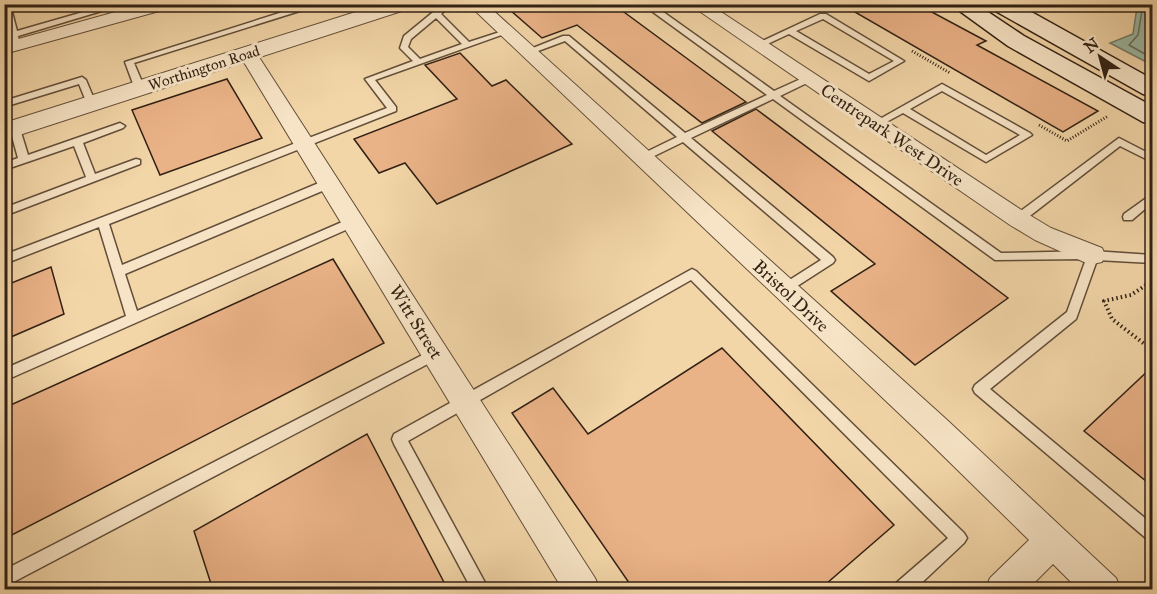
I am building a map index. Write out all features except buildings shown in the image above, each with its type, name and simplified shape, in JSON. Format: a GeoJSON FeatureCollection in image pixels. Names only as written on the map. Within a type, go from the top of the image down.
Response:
{"type":"FeatureCollection","features":[{"type":"Feature","properties":{"kind":"main road"},"geometry":{"type":"LineString","coordinates":[[960,4],[1016,41],[1152,116]]}},
{"type":"Feature","properties":{"kind":"main road"},"geometry":{"type":"LineString","coordinates":[[1000,4],[1152,89]]}},
{"type":"Feature","properties":{"kind":"street"},"geometry":{"type":"LineString","coordinates":[[11,44],[164,4]]}},
{"type":"Feature","properties":{"kind":"street","name":"Worthington Road"},"geometry":{"type":"LineString","coordinates":[[10,130],[404,4]]}},
{"type":"Feature","properties":{"kind":"street","name":"Bristol Drive"},"geometry":{"type":"LineString","coordinates":[[476,4],[1104,590]]}},
{"type":"Feature","properties":{"kind":"street","name":"Centrepark West Drive"},"geometry":{"type":"LineString","coordinates":[[697,4],[1018,219],[1043,234],[1093,255]]}},
{"type":"Feature","properties":{"kind":"street","name":"Witt Street"},"geometry":{"type":"LineString","coordinates":[[248,54],[583,590]]}},
{"type":"Feature","properties":{"kind":"street"},"geometry":{"type":"LineString","coordinates":[[1002,590],[1053,540]]}},
{"type":"Feature","properties":{"kind":"lane"},"geometry":{"type":"LineString","coordinates":[[6,4],[11,44],[122,4]]}},
{"type":"Feature","properties":{"kind":"lane"},"geometry":{"type":"LineString","coordinates":[[140,89],[129,62],[318,4]]}},
{"type":"Feature","properties":{"kind":"lane"},"geometry":{"type":"LineString","coordinates":[[419,62],[404,48],[407,38],[448,4]]}},
{"type":"Feature","properties":{"kind":"lane"},"geometry":{"type":"LineString","coordinates":[[646,4],[999,257],[1093,255],[1152,259]]}},
{"type":"Feature","properties":{"kind":"lane"},"geometry":{"type":"LineString","coordinates":[[747,4],[752,8],[760,4]]}},
{"type":"Feature","properties":{"kind":"lane"},"geometry":{"type":"LineString","coordinates":[[437,15],[468,45]]}},
{"type":"Feature","properties":{"kind":"lane"},"geometry":{"type":"LineString","coordinates":[[758,45],[823,16],[900,61],[869,78],[790,31]]}},
{"type":"Feature","properties":{"kind":"lane"},"geometry":{"type":"LineString","coordinates":[[4,260],[393,109],[369,79],[506,32]]}},
{"type":"Feature","properties":{"kind":"lane"},"geometry":{"type":"LineString","coordinates":[[527,52],[566,38],[829,260],[784,289]]}},
{"type":"Feature","properties":{"kind":"lane"},"geometry":{"type":"LineString","coordinates":[[642,158],[808,79]]}},
{"type":"Feature","properties":{"kind":"lane"},"geometry":{"type":"LineString","coordinates":[[4,104],[82,80],[91,104]]}},
{"type":"Feature","properties":{"kind":"lane"},"geometry":{"type":"LineString","coordinates":[[876,124],[942,87],[1027,135],[986,159],[903,109]]}},
{"type":"Feature","properties":{"kind":"lane"},"geometry":{"type":"LineString","coordinates":[[4,167],[120,126]]}},
{"type":"Feature","properties":{"kind":"lane"},"geometry":{"type":"LineString","coordinates":[[10,130],[24,160]]}},
{"type":"Feature","properties":{"kind":"lane"},"geometry":{"type":"LineString","coordinates":[[77,141],[92,179]]}},
{"type":"Feature","properties":{"kind":"lane"},"geometry":{"type":"LineString","coordinates":[[1018,219],[1119,141],[1152,159]]}},
{"type":"Feature","properties":{"kind":"lane"},"geometry":{"type":"LineString","coordinates":[[4,212],[136,162]]}},
{"type":"Feature","properties":{"kind":"lane"},"geometry":{"type":"LineString","coordinates":[[118,272],[330,183]]}},
{"type":"Feature","properties":{"kind":"lane"},"geometry":{"type":"LineString","coordinates":[[1128,217],[1152,198]]}},
{"type":"Feature","properties":{"kind":"lane"},"geometry":{"type":"LineString","coordinates":[[103,222],[133,319]]}},
{"type":"Feature","properties":{"kind":"lane"},"geometry":{"type":"LineString","coordinates":[[4,375],[353,222]]}},
{"type":"Feature","properties":{"kind":"lane"},"geometry":{"type":"LineString","coordinates":[[1093,255],[1072,315],[980,389],[1152,534]]}},
{"type":"Feature","properties":{"kind":"lane"},"geometry":{"type":"LineString","coordinates":[[481,590],[399,439],[692,274],[959,538],[901,590]]}},
{"type":"Feature","properties":{"kind":"lane"},"geometry":{"type":"LineString","coordinates":[[4,579],[435,353]]}},
{"type":"Feature","properties":{"kind":"path"},"geometry":{"type":"LineString","coordinates":[[903,46],[954,76]]}},
{"type":"Feature","properties":{"kind":"path"},"geometry":{"type":"LineString","coordinates":[[1036,123],[1067,141],[1116,111]]}},
{"type":"Feature","properties":{"kind":"path"},"geometry":{"type":"LineString","coordinates":[[1147,346],[1112,319],[1104,300],[1123,299],[1145,289],[1152,280]]}},
{"type":"Feature","properties":{"kind":"water"},"geometry":{"type":"Polygon","coordinates":[[[1152,5],[1152,65],[1110,43],[1133,34],[1137,7],[1152,5]]]}}]}
